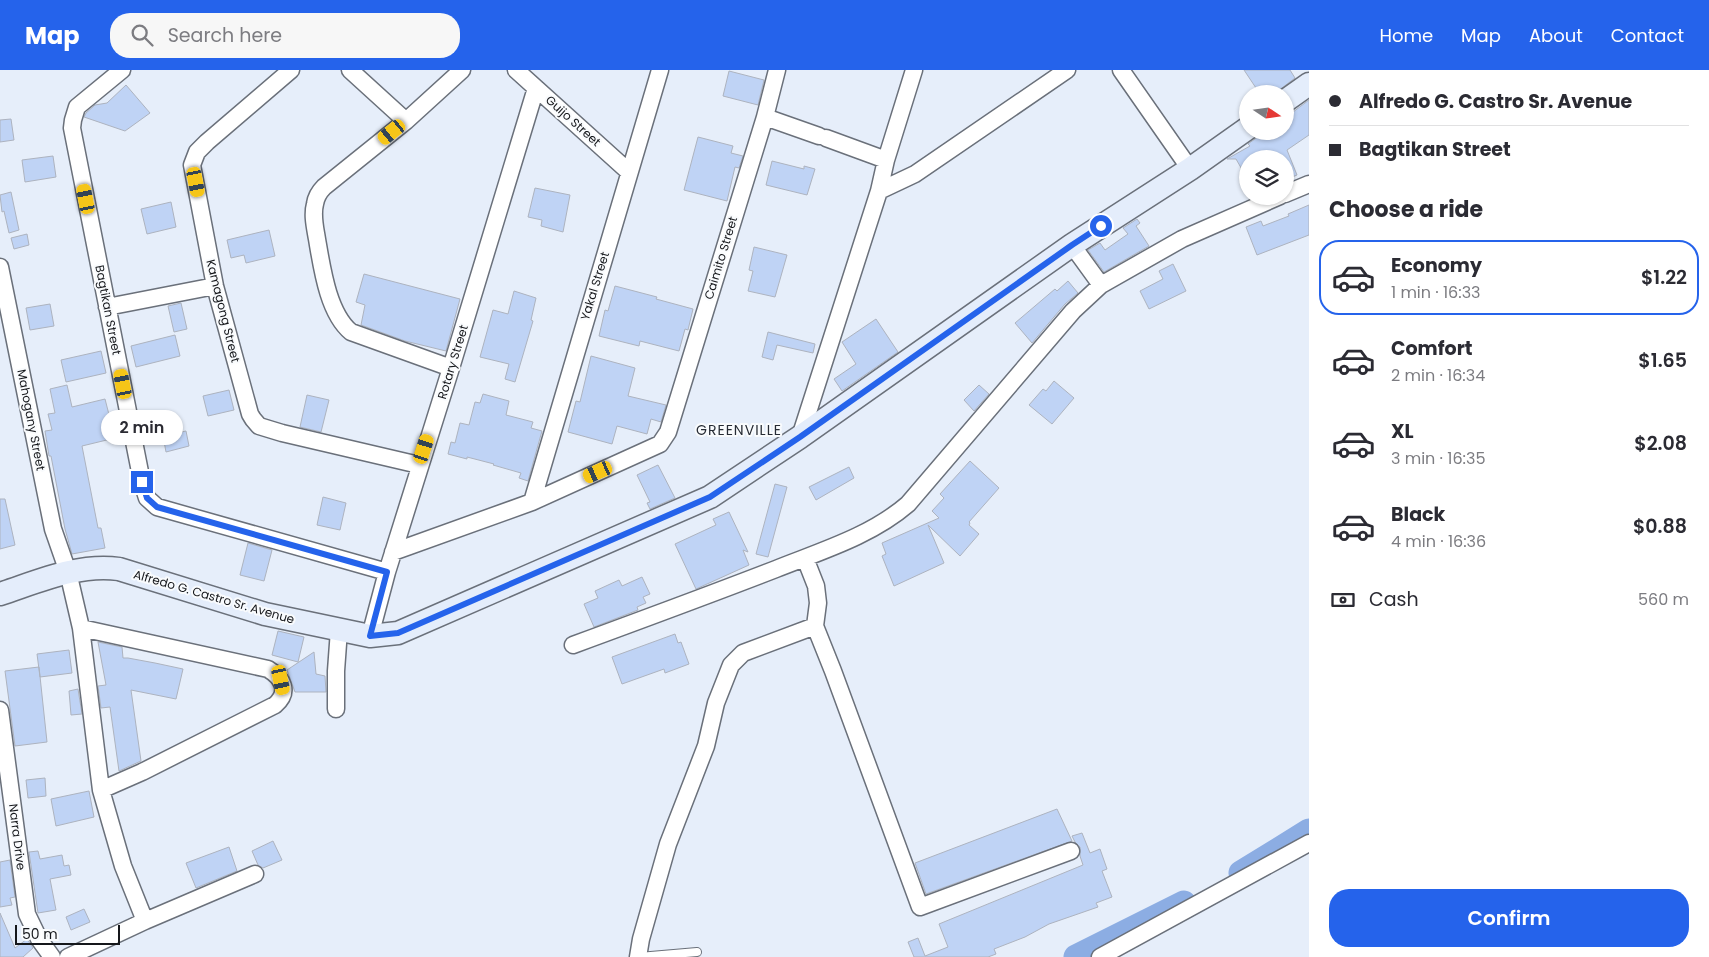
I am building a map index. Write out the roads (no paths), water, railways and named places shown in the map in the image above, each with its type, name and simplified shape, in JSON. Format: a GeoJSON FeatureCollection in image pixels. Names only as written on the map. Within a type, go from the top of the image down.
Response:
{"type":"FeatureCollection","features":[{"type":"Feature","properties":{"kind":"street","name":"Bagtikan Street"},"geometry":{"type":"LineString","coordinates":[[122,70],[78,107],[72,128],[142,482],[147,498],[157,507],[387,572]]}},
{"type":"Feature","properties":{"kind":"street","name":"Kamagong Street"},"geometry":{"type":"LineString","coordinates":[[290,70],[207,142],[197,152],[192,165],[215,286],[250,414],[259,426],[317,442],[419,465]]}},
{"type":"Feature","properties":{"kind":"street"},"geometry":{"type":"LineString","coordinates":[[350,70],[406,121]]}},
{"type":"Feature","properties":{"kind":"street"},"geometry":{"type":"LineString","coordinates":[[451,368],[352,332],[345,327],[329,294],[322,269],[314,218],[314,204],[324,187],[406,121],[462,70]]}},
{"type":"Feature","properties":{"kind":"street","name":"Guijo Street"},"geometry":{"type":"LineString","coordinates":[[516,70],[629,172]]}},
{"type":"Feature","properties":{"kind":"street","name":"Yakal Street"},"geometry":{"type":"LineString","coordinates":[[532,502],[660,70]]}},
{"type":"Feature","properties":{"kind":"street","name":"Caimito Street"},"geometry":{"type":"LineString","coordinates":[[532,502],[660,444],[668,432],[765,116],[777,70]]}},
{"type":"Feature","properties":{"kind":"street"},"geometry":{"type":"LineString","coordinates":[[800,437],[879,191],[886,160],[914,70]]}},
{"type":"Feature","properties":{"kind":"street"},"geometry":{"type":"LineString","coordinates":[[879,191],[915,174],[1067,70]]}},
{"type":"Feature","properties":{"kind":"street"},"geometry":{"type":"LineString","coordinates":[[1121,70],[1190,169]]}},
{"type":"Feature","properties":{"kind":"street"},"geometry":{"type":"LineString","coordinates":[[1294,95],[1309,84]]}},
{"type":"Feature","properties":{"kind":"street","name":"Rotary Street"},"geometry":{"type":"LineString","coordinates":[[370,636],[419,465],[451,368],[536,88]]}},
{"type":"Feature","properties":{"kind":"street"},"geometry":{"type":"LineString","coordinates":[[765,116],[886,160]]}},
{"type":"Feature","properties":{"kind":"street","name":"Alfredo G. Castro Sr. Avenue"},"geometry":{"type":"LineString","coordinates":[[0,594],[68,572],[106,567],[119,569],[264,614],[370,636],[398,633],[710,497],[800,437],[1072,245],[1190,169],[1239,134]]}},
{"type":"Feature","properties":{"kind":"street"},"geometry":{"type":"LineString","coordinates":[[1294,190],[1309,184]]}},
{"type":"Feature","properties":{"kind":"street"},"geometry":{"type":"LineString","coordinates":[[573,645],[805,558],[871,530],[892,518],[908,504],[1073,310],[1101,285],[1182,239],[1259,205]]}},
{"type":"Feature","properties":{"kind":"street"},"geometry":{"type":"LineString","coordinates":[[1072,245],[1101,285]]}},
{"type":"Feature","properties":{"kind":"street","name":"Mahogany Street"},"geometry":{"type":"LineString","coordinates":[[0,266],[53,530],[68,572],[81,628],[101,790],[123,866],[145,921]]}},
{"type":"Feature","properties":{"kind":"street"},"geometry":{"type":"LineString","coordinates":[[107,306],[215,286]]}},
{"type":"Feature","properties":{"kind":"street"},"geometry":{"type":"LineString","coordinates":[[393,552],[532,502]]}},
{"type":"Feature","properties":{"kind":"street"},"geometry":{"type":"LineString","coordinates":[[805,558],[816,586],[818,603],[815,626],[920,907],[1071,851]]}},
{"type":"Feature","properties":{"kind":"street"},"geometry":{"type":"LineString","coordinates":[[638,957],[641,939],[668,844],[706,746],[716,703],[731,665],[743,653],[815,626]]}},
{"type":"Feature","properties":{"kind":"street"},"geometry":{"type":"LineString","coordinates":[[81,628],[268,669],[276,673],[281,680],[284,691],[282,699],[275,705],[142,772],[101,790]]}},
{"type":"Feature","properties":{"kind":"street"},"geometry":{"type":"LineString","coordinates":[[336,709],[339,630]]}},
{"type":"Feature","properties":{"kind":"street","name":"Narra Drive"},"geometry":{"type":"LineString","coordinates":[[0,710],[27,914],[29,921],[52,957]]}},
{"type":"Feature","properties":{"kind":"street"},"geometry":{"type":"LineString","coordinates":[[1100,957],[1309,843]]}},
{"type":"Feature","properties":{"kind":"street"},"geometry":{"type":"LineString","coordinates":[[68,957],[145,921],[255,874]]}},
{"type":"Feature","properties":{"kind":"lane"},"geometry":{"type":"LineString","coordinates":[[638,957],[696,952]]}},
{"type":"Feature","properties":{"kind":"waterway"},"geometry":{"type":"LineString","coordinates":[[1241,873],[1309,831]]}},
{"type":"Feature","properties":{"kind":"waterway"},"geometry":{"type":"LineString","coordinates":[[1076,957],[1184,903]]}},
{"type":"Feature","properties":{"kind":"district","name":"GREENVILLE"},"geometry":{"type":"Point","coordinates":[739,430]}}]}
